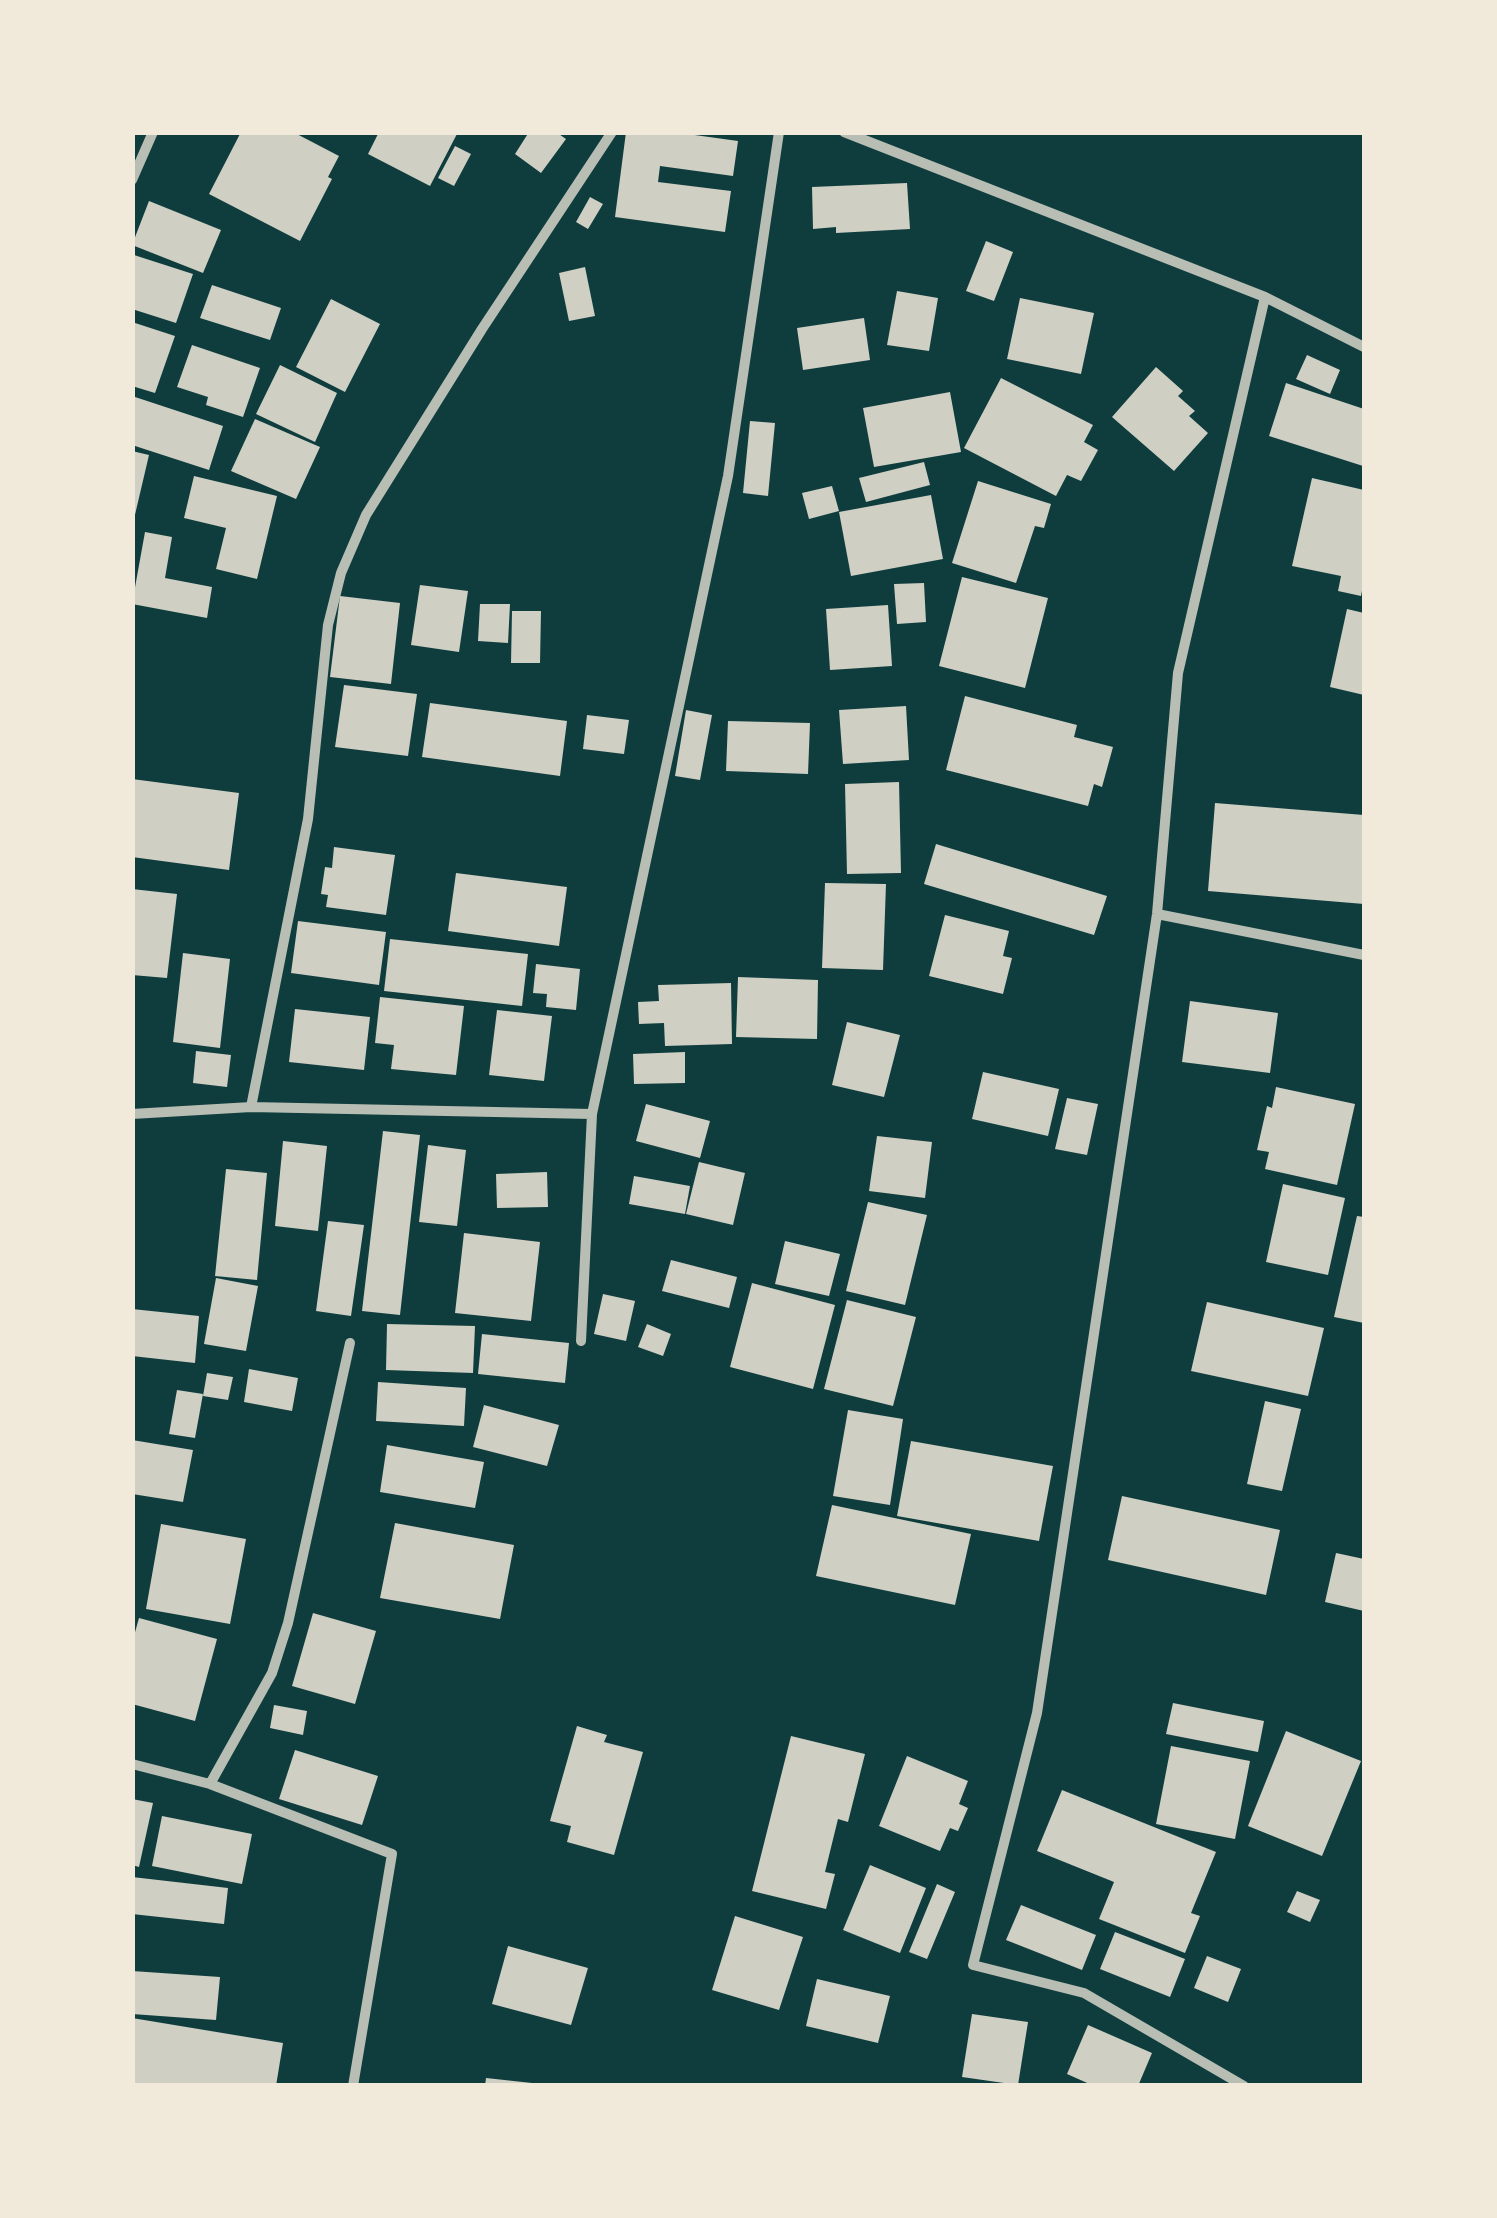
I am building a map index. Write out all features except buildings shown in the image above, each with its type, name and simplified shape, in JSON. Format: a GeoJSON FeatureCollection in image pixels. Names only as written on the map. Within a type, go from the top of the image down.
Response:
{"type":"FeatureCollection","features":[{"type":"Feature","properties":{"kind":"street"},"geometry":{"type":"LineString","coordinates":[[132,180],[152,132]]}},
{"type":"Feature","properties":{"kind":"street"},"geometry":{"type":"LineString","coordinates":[[252,1107],[308,819],[328,625],[341,573],[366,515],[612,132]]}},
{"type":"Feature","properties":{"kind":"street"},"geometry":{"type":"LineString","coordinates":[[581,1341],[592,1114],[728,476],[779,132]]}},
{"type":"Feature","properties":{"kind":"street"},"geometry":{"type":"LineString","coordinates":[[844,132],[1265,297],[1364,347]]}},
{"type":"Feature","properties":{"kind":"street"},"geometry":{"type":"LineString","coordinates":[[1244,2086],[1084,1993],[973,1965],[1037,1713],[1158,914],[1178,673],[1265,297]]}},
{"type":"Feature","properties":{"kind":"street"},"geometry":{"type":"LineString","coordinates":[[1158,914],[1364,956]]}},
{"type":"Feature","properties":{"kind":"street"},"geometry":{"type":"LineString","coordinates":[[132,1114],[252,1107],[592,1114]]}},
{"type":"Feature","properties":{"kind":"street"},"geometry":{"type":"LineString","coordinates":[[210,1784],[272,1673],[288,1623],[350,1343]]}},
{"type":"Feature","properties":{"kind":"street"},"geometry":{"type":"LineString","coordinates":[[132,1764],[210,1784],[392,1854],[353,2086]]}}]}
